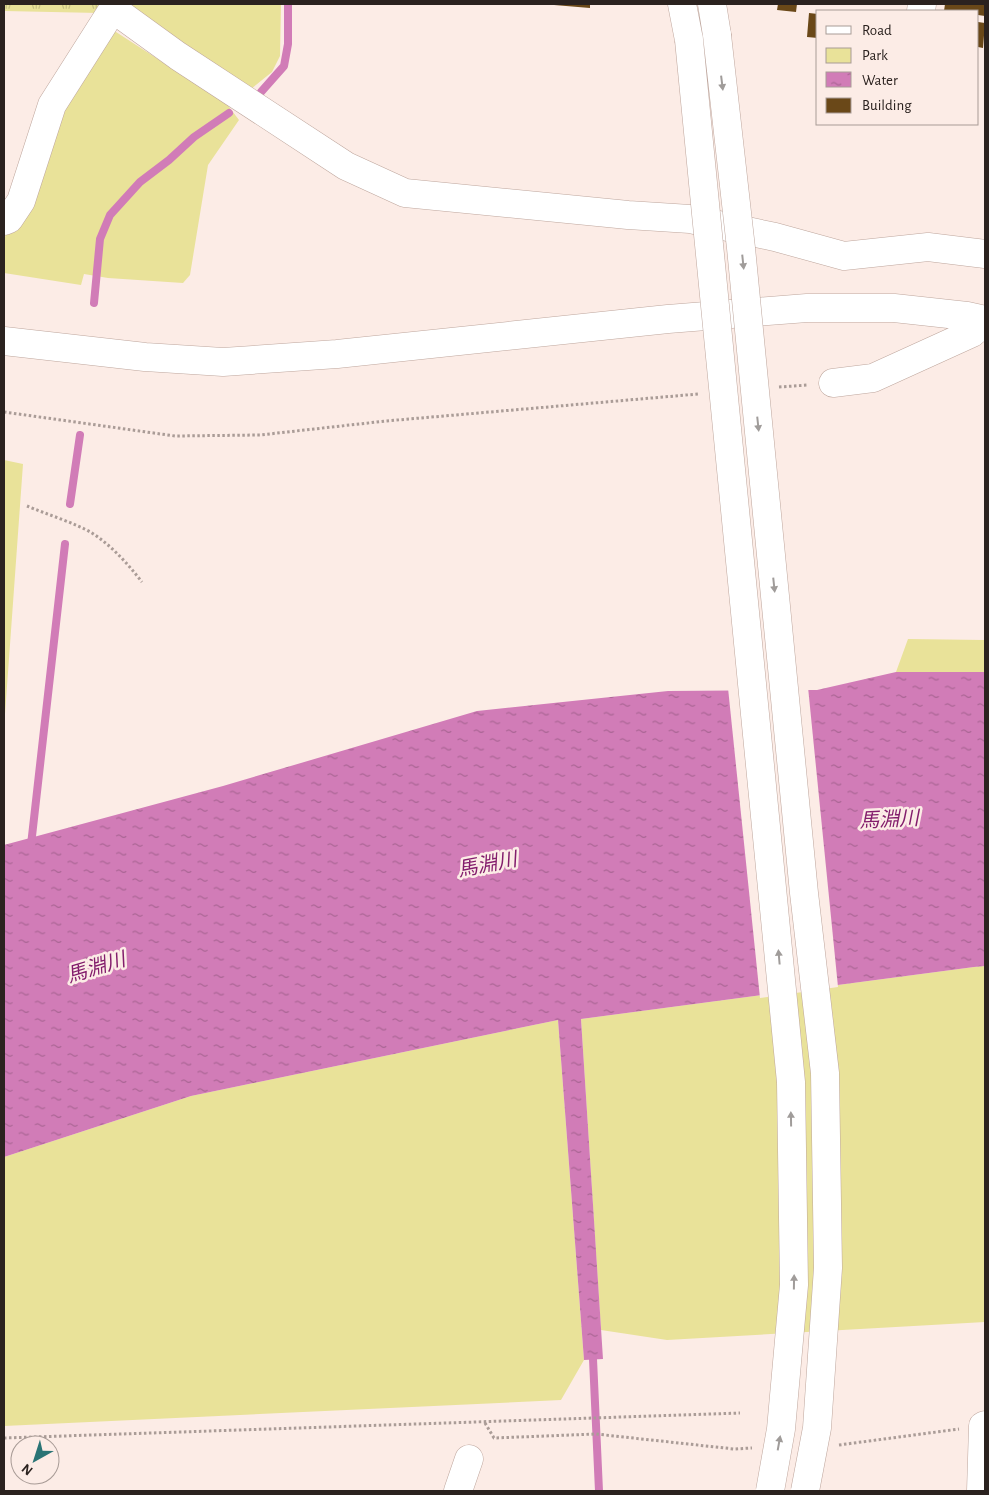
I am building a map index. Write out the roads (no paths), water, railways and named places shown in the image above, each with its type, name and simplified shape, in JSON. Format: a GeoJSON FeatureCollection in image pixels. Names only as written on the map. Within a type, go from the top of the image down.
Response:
{"type":"FeatureCollection","features":[{"type":"Feature","properties":{"kind":"street"},"geometry":{"type":"LineString","coordinates":[[682,4],[689,40],[791,1082],[794,1285],[781,1429],[770,1491]]}},
{"type":"Feature","properties":{"kind":"street"},"geometry":{"type":"LineString","coordinates":[[712,4],[741,248],[803,883],[825,1073],[828,1268],[817,1428],[805,1491]]}},
{"type":"Feature","properties":{"kind":"street"},"geometry":{"type":"LineString","coordinates":[[4,221],[9,219],[21,201],[52,105],[113,6],[178,56],[346,166],[405,193],[618,214],[690,219],[775,237],[844,256],[928,247],[985,254]]}},
{"type":"Feature","properties":{"kind":"street"},"geometry":{"type":"LineString","coordinates":[[4,341],[145,357],[223,362],[337,354],[668,320],[807,308],[894,308],[967,316],[985,321],[972,334],[873,378],[833,383]]}},
{"type":"Feature","properties":{"kind":"street"},"geometry":{"type":"LineString","coordinates":[[982,1491],[984,1426]]}},
{"type":"Feature","properties":{"kind":"street"},"geometry":{"type":"LineString","coordinates":[[458,1491],[469,1459]]}},
{"type":"Feature","properties":{"kind":"water","name":"馬淵川"},"geometry":{"type":"Polygon","coordinates":[[[896,672],[985,672],[985,966],[581,1019],[603,1359],[584,1360],[558,1020],[191,1096],[4,1157],[4,845],[223,786],[477,711],[668,691],[817,690],[896,672]]]}},
{"type":"Feature","properties":{"kind":"waterway"},"geometry":{"type":"LineString","coordinates":[[261,92],[284,66],[288,44],[288,4]]}},
{"type":"Feature","properties":{"kind":"waterway"},"geometry":{"type":"LineString","coordinates":[[94,303],[100,239],[110,215],[140,182],[169,160],[194,137],[229,113]]}},
{"type":"Feature","properties":{"kind":"waterway"},"geometry":{"type":"LineString","coordinates":[[70,504],[80,435]]}},
{"type":"Feature","properties":{"kind":"waterway"},"geometry":{"type":"LineString","coordinates":[[31,845],[65,544]]}},
{"type":"Feature","properties":{"kind":"waterway"},"geometry":{"type":"LineString","coordinates":[[593,1359],[599,1491]]}}]}
